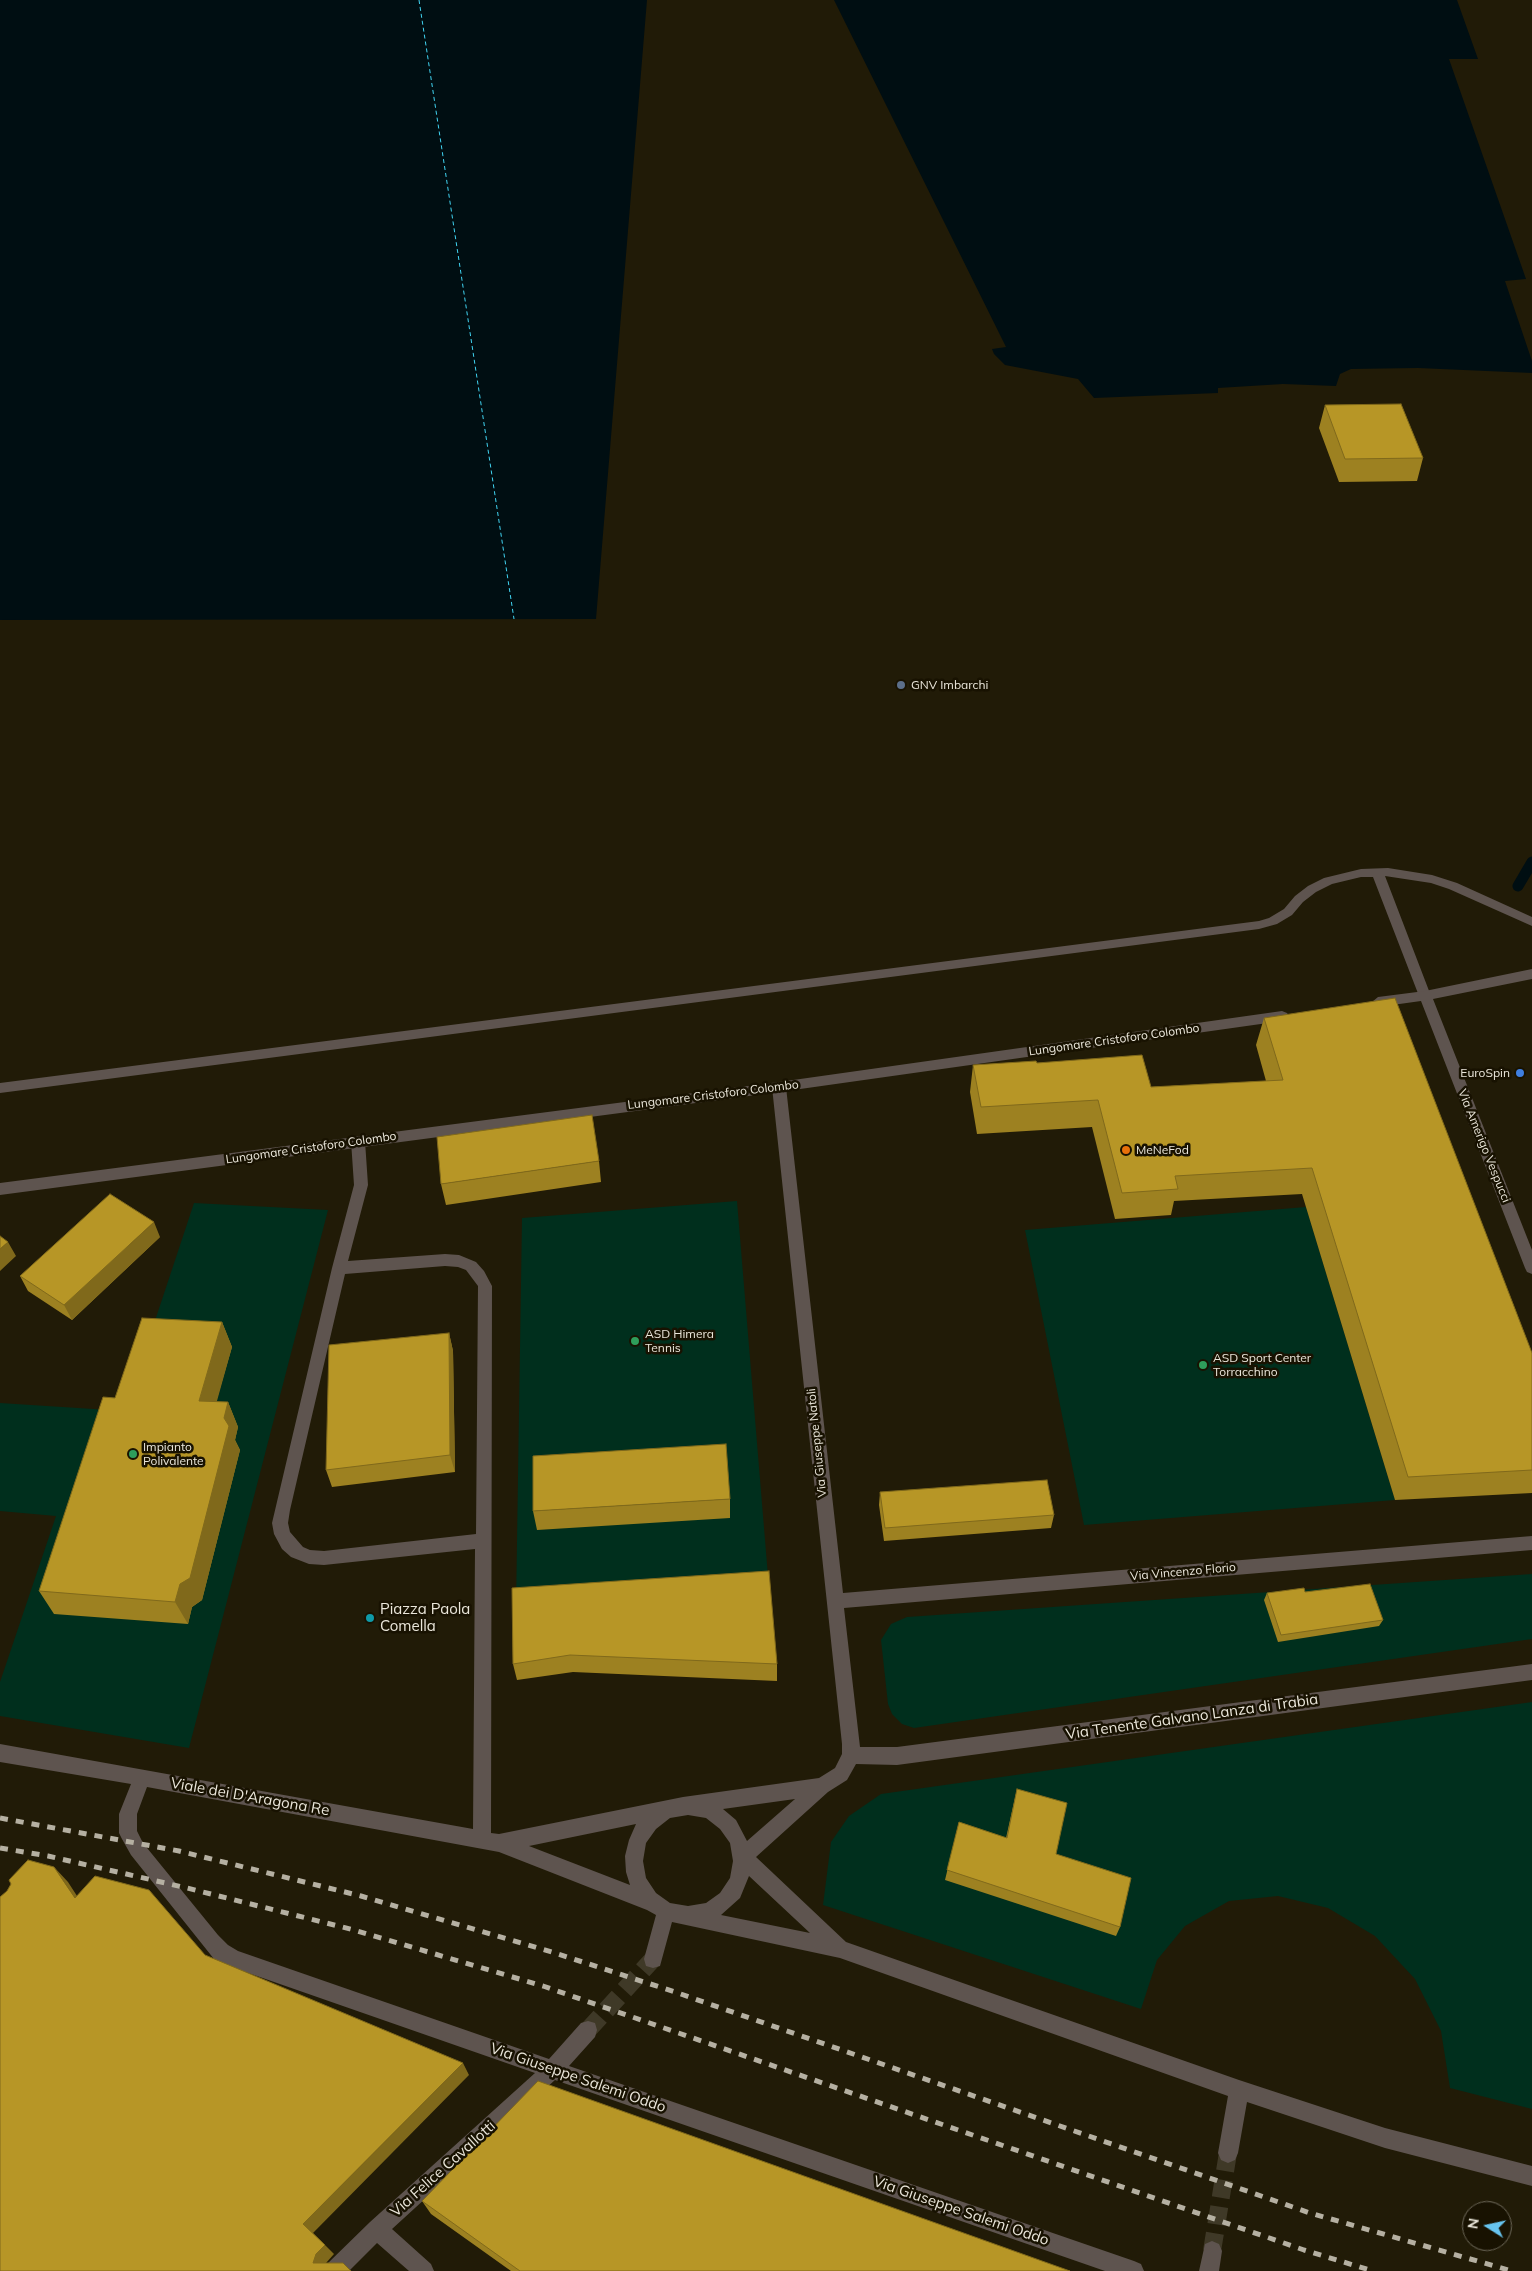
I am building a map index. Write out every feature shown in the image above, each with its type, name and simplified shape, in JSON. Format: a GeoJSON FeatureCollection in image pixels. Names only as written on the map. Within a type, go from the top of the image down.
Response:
{"type":"FeatureCollection","features":[{"type":"Feature","properties":{"kind":"street"},"geometry":{"type":"LineString","coordinates":[[0,1088],[1259,925],[1273,921],[1288,912],[1306,894],[1328,882],[1347,876],[1377,872],[1408,874],[1453,886],[1532,922]]}},
{"type":"Feature","properties":{"kind":"street","name":"Via Amerigo Vespucci"},"geometry":{"type":"LineString","coordinates":[[1377,872],[1532,1268]]}},
{"type":"Feature","properties":{"kind":"street"},"geometry":{"type":"LineString","coordinates":[[1366,1004],[1425,996],[1532,974]]}},
{"type":"Feature","properties":{"kind":"street","name":"Lungomare Cristoforo Colombo"},"geometry":{"type":"LineString","coordinates":[[0,1189],[778,1087],[1298,1014]]}},
{"type":"Feature","properties":{"kind":"street","name":"Via Giuseppe Natoli"},"geometry":{"type":"LineString","coordinates":[[778,1087],[851,1755]]}},
{"type":"Feature","properties":{"kind":"street"},"geometry":{"type":"LineString","coordinates":[[358,1141],[361,1185],[339,1268],[282,1510],[280,1523],[282,1534],[288,1544],[297,1552],[309,1557],[324,1558],[483,1541]]}},
{"type":"Feature","properties":{"kind":"street"},"geometry":{"type":"LineString","coordinates":[[339,1268],[445,1260],[459,1261],[471,1266],[480,1275],[484,1286],[483,1541],[491,1841]]}},
{"type":"Feature","properties":{"kind":"street","name":"Via Vincenzo Florio"},"geometry":{"type":"LineString","coordinates":[[834,1601],[1532,1544]]}},
{"type":"Feature","properties":{"kind":"street","name":"Via Tenente Galvano Lanza di Trabia"},"geometry":{"type":"LineString","coordinates":[[851,1755],[897,1756],[1532,1672]]}},
{"type":"Feature","properties":{"kind":"street","name":"Viale dei D'Aragona Re"},"geometry":{"type":"LineString","coordinates":[[0,1754],[142,1777],[491,1841]]}},
{"type":"Feature","properties":{"kind":"street"},"geometry":{"type":"LineString","coordinates":[[743,1857],[822,1786],[841,1774],[851,1755]]}},
{"type":"Feature","properties":{"kind":"street","name":"Via Giuseppe Salemi Oddo"},"geometry":{"type":"LineString","coordinates":[[142,1777],[128,1814],[128,1833],[137,1849],[211,1942],[221,1952],[234,1959],[1129,2270]]}},
{"type":"Feature","properties":{"kind":"street"},"geometry":{"type":"LineString","coordinates":[[491,1841],[686,1805],[822,1786]]}},
{"type":"Feature","properties":{"kind":"street"},"geometry":{"type":"LineString","coordinates":[[653,1959],[658,1907],[640,1887],[634,1870],[635,1852],[641,1835],[651,1821],[666,1811],[686,1805],[713,1811],[731,1826],[739,1840],[743,1857],[740,1875],[732,1892],[719,1905],[702,1914],[684,1916]]}},
{"type":"Feature","properties":{"kind":"street"},"geometry":{"type":"LineString","coordinates":[[491,1841],[684,1916],[840,1949],[1239,2090],[1385,2138],[1532,2176]]}},
{"type":"Feature","properties":{"kind":"street"},"geometry":{"type":"LineString","coordinates":[[743,1857],[840,1949]]}},
{"type":"Feature","properties":{"kind":"street"},"geometry":{"type":"LineString","coordinates":[[553,2069],[588,2030]]}},
{"type":"Feature","properties":{"kind":"street","name":"Via Felice Cavallotti"},"geometry":{"type":"LineString","coordinates":[[334,2271],[377,2229],[553,2069]]}},
{"type":"Feature","properties":{"kind":"street"},"geometry":{"type":"LineString","coordinates":[[1228,2153],[1239,2090]]}},
{"type":"Feature","properties":{"kind":"street"},"geometry":{"type":"LineString","coordinates":[[377,2229],[424,2271]]}},
{"type":"Feature","properties":{"kind":"street"},"geometry":{"type":"LineString","coordinates":[[1209,2271],[1212,2251]]}},
{"type":"Feature","properties":{"kind":"green space","name":"ASD Himera Tennis"},"geometry":{"type":"Polygon","coordinates":[[[737,1201],[769,1588],[516,1606],[522,1218],[737,1201]]]}},
{"type":"Feature","properties":{"kind":"green space","name":"Impianto Polivalente"},"geometry":{"type":"Polygon","coordinates":[[[194,1203],[328,1210],[189,1748],[0,1716],[0,1682],[56,1516],[0,1511],[0,1403],[125,1411],[194,1203]]]}},
{"type":"Feature","properties":{"kind":"green space","name":"ASD Sport Center Torracchino"},"geometry":{"type":"Polygon","coordinates":[[[1306,1207],[1395,1500],[1084,1525],[1025,1230],[1306,1207]]]}},
{"type":"Feature","properties":{"kind":"green space"},"geometry":{"type":"Polygon","coordinates":[[[1532,1574],[1532,1639],[914,1728],[902,1724],[892,1714],[888,1704],[881,1640],[891,1624],[907,1617],[1532,1574]]]}},
{"type":"Feature","properties":{"kind":"green space"},"geometry":{"type":"Polygon","coordinates":[[[1532,1702],[1532,2109],[1450,2088],[1441,2031],[1415,1979],[1375,1936],[1328,1908],[1278,1896],[1229,1901],[1185,1926],[1157,1960],[1141,2009],[823,1905],[831,1842],[849,1816],[881,1794],[1532,1702]]]}},
{"type":"Feature","properties":{"kind":"shaded area"},"geometry":{"type":"Polygon","coordinates":[[[0,0],[647,0],[596,619],[0,620],[0,0]]]}},
{"type":"Feature","properties":{"kind":"shaded area"},"geometry":{"type":"Polygon","coordinates":[[[834,0],[1457,0],[1478,59],[1449,59],[1526,279],[1505,281],[1532,361],[1532,373],[1418,368],[1351,369],[1340,374],[1336,386],[1283,384],[1218,388],[1218,393],[1094,398],[1078,379],[1005,365],[994,354],[992,349],[1006,347],[834,0]]]}},
{"type":"Feature","properties":{"kind":"building"},"geometry":{"type":"Polygon","coordinates":[[[1401,404],[1423,458],[1345,459],[1325,405],[1401,404]]]}},
{"type":"Feature","properties":{"kind":"building"},"geometry":{"type":"Polygon","coordinates":[[[1395,998],[1532,1353],[1532,1470],[1408,1477],[1312,1168],[1175,1176],[1178,1189],[1122,1193],[1098,1100],[981,1107],[973,1065],[1036,1061],[1037,1063],[1142,1055],[1151,1087],[1283,1080],[1264,1018],[1395,998]]]}},
{"type":"Feature","properties":{"kind":"building"},"geometry":{"type":"Polygon","coordinates":[[[592,1115],[599,1161],[441,1184],[437,1137],[592,1115]]]}},
{"type":"Feature","properties":{"kind":"building"},"geometry":{"type":"Polygon","coordinates":[[[110,1194],[154,1222],[64,1305],[20,1276],[110,1194]]]}},
{"type":"Feature","properties":{"kind":"building"},"geometry":{"type":"Polygon","coordinates":[[[0,1236],[8,1242],[0,1249],[0,1236]]]}},
{"type":"Feature","properties":{"kind":"building"},"geometry":{"type":"Polygon","coordinates":[[[142,1318],[222,1322],[199,1401],[228,1402],[224,1418],[229,1426],[190,1578],[180,1584],[175,1602],[39,1591],[103,1397],[115,1398],[142,1318]]]}},
{"type":"Feature","properties":{"kind":"building"},"geometry":{"type":"Polygon","coordinates":[[[449,1333],[450,1455],[326,1470],[329,1345],[449,1333]]]}},
{"type":"Feature","properties":{"kind":"building"},"geometry":{"type":"Polygon","coordinates":[[[726,1444],[730,1499],[533,1511],[533,1456],[726,1444]]]}},
{"type":"Feature","properties":{"kind":"building"},"geometry":{"type":"Polygon","coordinates":[[[1047,1480],[1054,1515],[885,1528],[880,1492],[1047,1480]]]}},
{"type":"Feature","properties":{"kind":"building"},"geometry":{"type":"Polygon","coordinates":[[[769,1571],[777,1664],[570,1655],[513,1664],[512,1588],[769,1571]]]}},
{"type":"Feature","properties":{"kind":"building"},"geometry":{"type":"Polygon","coordinates":[[[1370,1584],[1383,1620],[1281,1635],[1267,1593],[1304,1588],[1305,1592],[1370,1584]]]}},
{"type":"Feature","properties":{"kind":"building"},"geometry":{"type":"Polygon","coordinates":[[[1017,1789],[1067,1803],[1056,1854],[1131,1878],[1120,1927],[947,1870],[959,1822],[1007,1838],[1017,1789]]]}},
{"type":"Feature","properties":{"kind":"building"},"geometry":{"type":"Polygon","coordinates":[[[28,1860],[54,1867],[75,1898],[95,1876],[149,1890],[205,1955],[463,2063],[303,2224],[325,2245],[316,2254],[313,2263],[343,2263],[351,2271],[0,2271],[0,1897],[11,1884],[9,1880],[28,1860]]]}},
{"type":"Feature","properties":{"kind":"building"},"geometry":{"type":"Polygon","coordinates":[[[538,2081],[1070,2271],[520,2271],[422,2201],[538,2081]]]}},
{"type":"Feature","properties":{"kind":"waterway"},"geometry":{"type":"LineString","coordinates":[[1518,886],[1532,862]]}},
{"type":"Feature","properties":{"kind":"ferry route"},"geometry":{"type":"LineString","coordinates":[[419,0],[514,619]]}},
{"type":"Feature","properties":{"kind":"tunnel"},"geometry":{"type":"LineString","coordinates":[[588,2030],[653,1959]]}},
{"type":"Feature","properties":{"kind":"tunnel"},"geometry":{"type":"LineString","coordinates":[[1212,2251],[1228,2153]]}},
{"type":"Feature","properties":{"kind":"railway"},"geometry":{"type":"LineString","coordinates":[[0,1818],[179,1851],[361,1896],[555,1953],[675,1992],[1310,2213],[1512,2271]]}},
{"type":"Feature","properties":{"kind":"railway"},"geometry":{"type":"LineString","coordinates":[[0,1848],[48,1856],[187,1888],[354,1930],[543,1986],[1304,2250],[1373,2271]]}},
{"type":"Feature","properties":{"kind":"place","name":"GNV Imbarchi"},"geometry":{"type":"Point","coordinates":[901,685]}},
{"type":"Feature","properties":{"kind":"place","name":"EuroSpin"},"geometry":{"type":"Point","coordinates":[1520,1073]}},
{"type":"Feature","properties":{"kind":"place","name":"MeNeFod"},"geometry":{"type":"Point","coordinates":[1126,1150]}},
{"type":"Feature","properties":{"kind":"place","name":"ASD Himera Tennis"},"geometry":{"type":"Point","coordinates":[635,1341]}},
{"type":"Feature","properties":{"kind":"place","name":"ASD Sport Center Torracchino"},"geometry":{"type":"Point","coordinates":[1203,1365]}},
{"type":"Feature","properties":{"kind":"place","name":"Impianto Polivalente"},"geometry":{"type":"Point","coordinates":[133,1454]}},
{"type":"Feature","properties":{"kind":"place","name":"Piazza Paola Comella"},"geometry":{"type":"Point","coordinates":[370,1618]}}]}
